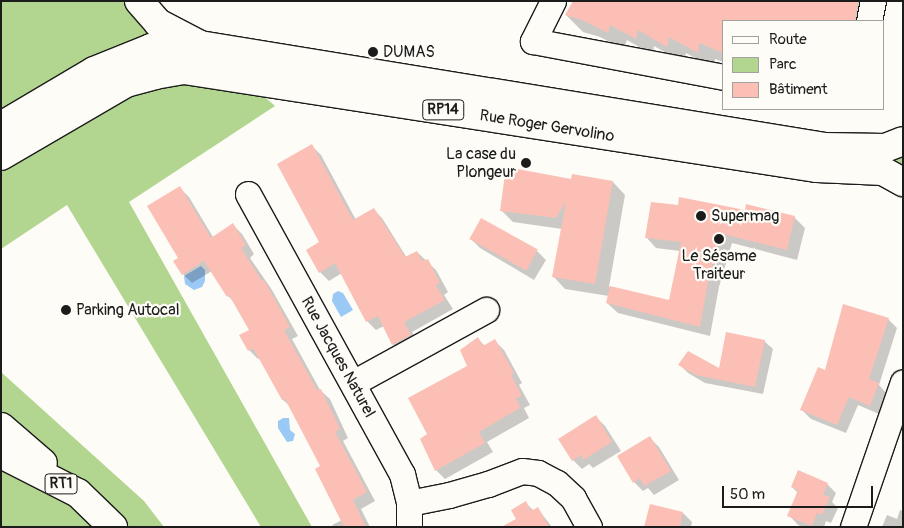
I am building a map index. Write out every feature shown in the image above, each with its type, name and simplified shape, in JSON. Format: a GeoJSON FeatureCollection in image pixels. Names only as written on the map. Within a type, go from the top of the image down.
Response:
{"type":"FeatureCollection","features":[{"type":"Feature","properties":{"kind":"main road"},"geometry":{"type":"LineString","coordinates":[[140,1],[158,23],[200,45]]}},
{"type":"Feature","properties":{"kind":"main road","name":"Rue Roger Gervolino"},"geometry":{"type":"LineString","coordinates":[[1,126],[94,71],[152,48],[200,45],[824,147],[885,148],[903,141]]}},
{"type":"Feature","properties":{"kind":"main road","name":"Rue Roger Gervolino"},"geometry":{"type":"LineString","coordinates":[[1,156],[126,83],[184,70],[817,168],[883,171],[903,182]]}},
{"type":"Feature","properties":{"kind":"main road"},"geometry":{"type":"LineString","coordinates":[[1,166],[69,118]]}},
{"type":"Feature","properties":{"kind":"main road"},"geometry":{"type":"LineString","coordinates":[[1,427],[78,493]]}},
{"type":"Feature","properties":{"kind":"main road","name":"RT1"},"geometry":{"type":"LineString","coordinates":[[1,454],[78,493],[112,527]]}},
{"type":"Feature","properties":{"kind":"street"},"geometry":{"type":"LineString","coordinates":[[553,1],[533,41],[722,77]]}},
{"type":"Feature","properties":{"kind":"street"},"geometry":{"type":"LineString","coordinates":[[869,20],[873,1]]}},
{"type":"Feature","properties":{"kind":"street","name":"Rue Jacques Naturel"},"geometry":{"type":"LineString","coordinates":[[248,194],[402,474],[409,515]]}},
{"type":"Feature","properties":{"kind":"street"},"geometry":{"type":"LineString","coordinates":[[353,383],[486,310]]}},
{"type":"Feature","properties":{"kind":"street"},"geometry":{"type":"LineString","coordinates":[[853,527],[903,382]]}},
{"type":"Feature","properties":{"kind":"street"},"geometry":{"type":"LineString","coordinates":[[409,515],[459,492],[522,471],[538,473],[557,483],[574,498],[589,527]]}},
{"type":"Feature","properties":{"kind":"green space"},"geometry":{"type":"Polygon","coordinates":[[[1,1],[139,1],[200,45],[824,147],[903,141],[903,182],[246,80],[275,106],[129,202],[312,527],[261,527],[67,205],[1,249],[1,1]]]}},
{"type":"Feature","properties":{"kind":"green space"},"geometry":{"type":"Polygon","coordinates":[[[1,372],[144,501],[164,527],[1,527],[1,372]]]}},
{"type":"Feature","properties":{"kind":"water"},"geometry":{"type":"Polygon","coordinates":[[[201,266],[205,270],[205,281],[202,287],[194,290],[185,284],[184,276],[201,266]]]}},
{"type":"Feature","properties":{"kind":"water"},"geometry":{"type":"Polygon","coordinates":[[[338,291],[343,293],[353,310],[341,317],[332,301],[333,294],[338,291]]]}},
{"type":"Feature","properties":{"kind":"water"},"geometry":{"type":"Polygon","coordinates":[[[283,418],[289,418],[290,430],[295,434],[293,441],[287,442],[278,428],[278,421],[283,418]]]}},
{"type":"Feature","properties":{"kind":"building"},"geometry":{"type":"Polygon","coordinates":[[[573,1],[858,1],[855,20],[722,20],[722,53],[699,43],[698,53],[669,37],[667,47],[638,30],[636,39],[610,25],[608,33],[582,20],[565,15],[573,1]]]}},
{"type":"Feature","properties":{"kind":"building"},"geometry":{"type":"Polygon","coordinates":[[[312,144],[353,220],[374,208],[405,257],[417,251],[422,261],[428,259],[440,283],[436,286],[445,300],[404,322],[411,335],[392,345],[378,316],[366,322],[335,263],[319,273],[306,250],[319,242],[277,164],[312,144]]]}},
{"type":"Feature","properties":{"kind":"building"},"geometry":{"type":"Polygon","coordinates":[[[506,167],[571,179],[572,174],[613,181],[595,284],[552,277],[566,202],[556,218],[500,211],[506,167]]]}},
{"type":"Feature","properties":{"kind":"building"},"geometry":{"type":"Polygon","coordinates":[[[180,186],[211,238],[233,223],[246,245],[241,248],[262,281],[264,280],[290,327],[284,330],[317,390],[321,389],[340,429],[335,432],[367,492],[353,500],[366,527],[344,527],[315,469],[320,466],[285,399],[282,400],[253,348],[248,351],[239,335],[249,330],[229,295],[227,297],[204,261],[182,275],[173,261],[178,258],[147,206],[180,186]]]}},
{"type":"Feature","properties":{"kind":"building"},"geometry":{"type":"Polygon","coordinates":[[[679,197],[745,210],[746,204],[795,216],[787,250],[722,234],[709,276],[700,327],[606,303],[610,286],[669,300],[681,242],[645,238],[651,202],[678,205],[679,197]]]}},
{"type":"Feature","properties":{"kind":"building"},"geometry":{"type":"Polygon","coordinates":[[[481,218],[538,250],[526,271],[469,239],[481,218]]]}},
{"type":"Feature","properties":{"kind":"building"},"geometry":{"type":"Polygon","coordinates":[[[843,304],[889,318],[869,379],[879,383],[870,406],[849,397],[837,425],[800,410],[818,367],[825,370],[843,304]]]}},
{"type":"Feature","properties":{"kind":"building"},"geometry":{"type":"Polygon","coordinates":[[[726,332],[765,340],[755,387],[696,375],[678,365],[688,351],[719,368],[726,332]]]}},
{"type":"Feature","properties":{"kind":"building"},"geometry":{"type":"Polygon","coordinates":[[[478,337],[483,346],[495,339],[514,373],[511,375],[522,396],[516,398],[520,408],[479,432],[485,443],[435,471],[420,439],[427,434],[408,398],[467,366],[460,350],[478,337]]]}},
{"type":"Feature","properties":{"kind":"building"},"geometry":{"type":"Polygon","coordinates":[[[596,415],[612,442],[583,460],[581,455],[572,461],[558,439],[596,415]]]}},
{"type":"Feature","properties":{"kind":"building"},"geometry":{"type":"Polygon","coordinates":[[[650,436],[671,471],[644,486],[640,478],[633,483],[617,456],[650,436]]]}},
{"type":"Feature","properties":{"kind":"building"},"geometry":{"type":"Polygon","coordinates":[[[798,470],[828,483],[823,495],[830,497],[822,515],[817,513],[812,526],[787,516],[798,490],[791,487],[798,470]]]}},
{"type":"Feature","properties":{"kind":"building"},"geometry":{"type":"Polygon","coordinates":[[[526,501],[531,511],[538,507],[549,527],[501,527],[516,519],[511,510],[526,501]]]}},
{"type":"Feature","properties":{"kind":"building"},"geometry":{"type":"Polygon","coordinates":[[[650,504],[683,512],[680,527],[644,527],[650,504]]]}},
{"type":"Feature","properties":{"kind":"place","name":"DUMAS"},"geometry":{"type":"Point","coordinates":[373,52]}},
{"type":"Feature","properties":{"kind":"place","name":"La case du Plongeur"},"geometry":{"type":"Point","coordinates":[526,163]}},
{"type":"Feature","properties":{"kind":"place","name":"Supermag"},"geometry":{"type":"Point","coordinates":[701,216]}},
{"type":"Feature","properties":{"kind":"place","name":"Le Sésame Traiteur"},"geometry":{"type":"Point","coordinates":[719,239]}},
{"type":"Feature","properties":{"kind":"place","name":"Parking Autocal"},"geometry":{"type":"Point","coordinates":[66,310]}}]}
